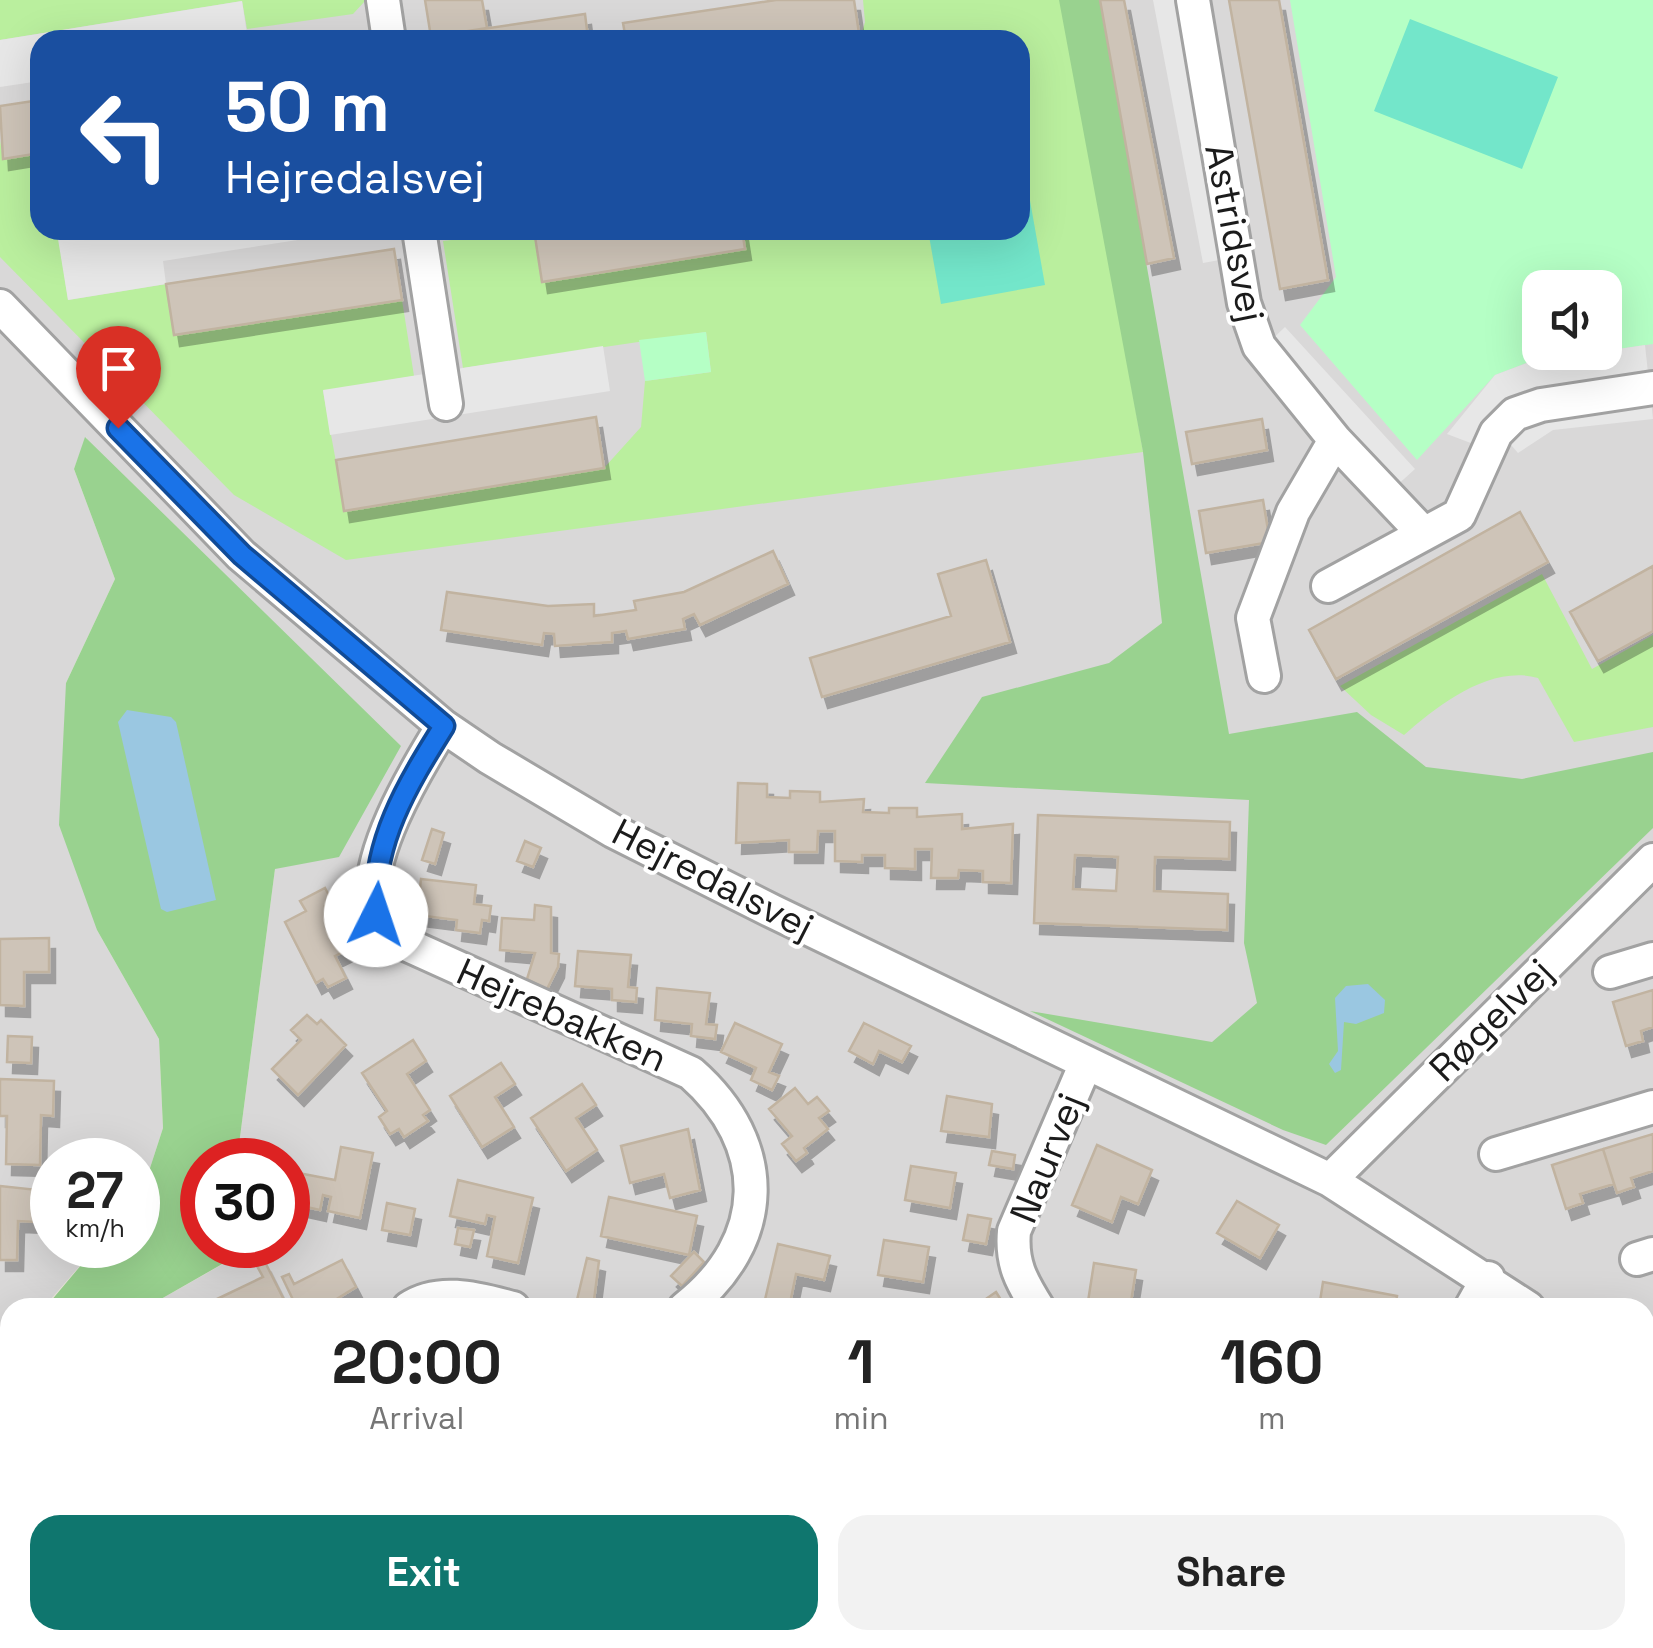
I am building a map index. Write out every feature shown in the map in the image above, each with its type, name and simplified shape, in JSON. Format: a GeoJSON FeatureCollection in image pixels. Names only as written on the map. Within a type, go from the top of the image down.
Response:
{"type":"FeatureCollection","features":[{"type":"Feature","properties":{"kind":"street"},"geometry":{"type":"LineString","coordinates":[[382,0],[386,30]]}},
{"type":"Feature","properties":{"kind":"street","name":"Astridsvej"},"geometry":{"type":"LineString","coordinates":[[1193,0],[1244,303],[1258,346],[1335,440],[1424,534]]}},
{"type":"Feature","properties":{"kind":"street"},"geometry":{"type":"LineString","coordinates":[[421,240],[446,404]]}},
{"type":"Feature","properties":{"kind":"street","name":"Hejredalsvej"},"geometry":{"type":"LineString","coordinates":[[0,306],[242,555],[444,726],[613,831],[1330,1180],[1515,1298]]}},
{"type":"Feature","properties":{"kind":"street"},"geometry":{"type":"LineString","coordinates":[[1328,586],[1459,514],[1496,432],[1515,414],[1541,405],[1653,388]]}},
{"type":"Feature","properties":{"kind":"street"},"geometry":{"type":"LineString","coordinates":[[1264,676],[1253,618],[1293,512],[1335,440]]}},
{"type":"Feature","properties":{"kind":"street","name":"Hejrebakken"},"geometry":{"type":"LineString","coordinates":[[444,726],[411,778],[384,836],[374,890],[376,915],[388,932],[410,946],[691,1073],[714,1092],[744,1144],[750,1203],[744,1234],[730,1264],[695,1298]]}},
{"type":"Feature","properties":{"kind":"street","name":"Røgelvej"},"geometry":{"type":"LineString","coordinates":[[1330,1180],[1653,860]]}},
{"type":"Feature","properties":{"kind":"street"},"geometry":{"type":"LineString","coordinates":[[1610,972],[1653,959]]}},
{"type":"Feature","properties":{"kind":"street","name":"Naurvej"},"geometry":{"type":"LineString","coordinates":[[1033,1298],[1012,1255],[1014,1231],[1086,1063]]}},
{"type":"Feature","properties":{"kind":"street"},"geometry":{"type":"LineString","coordinates":[[1496,1154],[1653,1108]]}},
{"type":"Feature","properties":{"kind":"street"},"geometry":{"type":"LineString","coordinates":[[1476,1298],[1488,1278]]}},
{"type":"Feature","properties":{"kind":"street"},"geometry":{"type":"LineString","coordinates":[[437,1298],[474,1298]]}},
{"type":"Feature","properties":{"kind":"shaded area"},"geometry":{"type":"Polygon","coordinates":[[[0,0],[1653,0],[1653,1298],[163,1298],[216,1268],[310,1268],[310,1138],[240,1138],[275,869],[86,437],[74,469],[115,579],[66,683],[97,930],[159,1039],[163,1128],[160,1138],[30,1138],[30,1268],[78,1268],[52,1298],[0,1298],[0,0]]]}},
{"type":"Feature","properties":{"kind":"shaded area"},"geometry":{"type":"Polygon","coordinates":[[[1153,0],[1181,0],[1225,259],[1203,263],[1153,0]]]}},
{"type":"Feature","properties":{"kind":"shaded area"},"geometry":{"type":"Polygon","coordinates":[[[242,1],[246,30],[62,30],[242,1]]]}},
{"type":"Feature","properties":{"kind":"shaded area"},"geometry":{"type":"Polygon","coordinates":[[[30,35],[30,82],[0,87],[0,40],[30,35]]]}},
{"type":"Feature","properties":{"kind":"shaded area"},"geometry":{"type":"Polygon","coordinates":[[[58,240],[298,240],[163,261],[166,284],[68,300],[58,240]]]}},
{"type":"Feature","properties":{"kind":"shaded area"},"geometry":{"type":"Polygon","coordinates":[[[1285,327],[1415,469],[1394,488],[1265,346],[1285,327]]]}},
{"type":"Feature","properties":{"kind":"shaded area"},"geometry":{"type":"Polygon","coordinates":[[[1645,345],[1653,419],[1553,430],[1518,453],[1505,438],[1497,453],[1447,434],[1495,375],[1522,365],[1522,370],[1622,370],[1622,348],[1645,345]]]}},
{"type":"Feature","properties":{"kind":"shaded area"},"geometry":{"type":"Polygon","coordinates":[[[603,346],[610,391],[330,435],[323,390],[603,346]]]}},
{"type":"Feature","properties":{"kind":"green space"},"geometry":{"type":"Polygon","coordinates":[[[0,0],[365,0],[353,14],[247,29],[242,1],[62,30],[30,30],[30,35],[0,40],[0,0]]]}},
{"type":"Feature","properties":{"kind":"green space"},"geometry":{"type":"Polygon","coordinates":[[[863,0],[1064,0],[1143,452],[346,560],[234,495],[0,257],[0,140],[3,159],[30,155],[30,240],[59,240],[68,300],[166,284],[174,335],[402,300],[414,376],[323,391],[345,511],[604,468],[641,427],[645,381],[711,372],[706,332],[463,368],[443,241],[536,240],[542,281],[703,240],[1030,240],[1030,30],[863,30],[863,0]]]}},
{"type":"Feature","properties":{"kind":"green space"},"geometry":{"type":"Polygon","coordinates":[[[1059,0],[1100,0],[1229,734],[1357,712],[1426,767],[1522,779],[1653,752],[1653,828],[1326,1145],[1283,1130],[1030,1011],[1212,1042],[1257,1003],[1244,943],[1249,800],[925,783],[982,697],[1109,663],[1162,623],[1143,452],[1059,0]]]}},
{"type":"Feature","properties":{"kind":"green space"},"geometry":{"type":"Polygon","coordinates":[[[1290,0],[1653,0],[1653,344],[1622,349],[1622,270],[1522,270],[1522,365],[1495,375],[1417,460],[1300,325],[1336,277],[1290,0]]]}},
{"type":"Feature","properties":{"kind":"green space"},"geometry":{"type":"Polygon","coordinates":[[[1410,19],[1558,77],[1522,169],[1374,111],[1410,19]]]}},
{"type":"Feature","properties":{"kind":"green space"},"geometry":{"type":"Polygon","coordinates":[[[1030,200],[1045,285],[941,304],[930,240],[1030,240],[1030,200]]]}},
{"type":"Feature","properties":{"kind":"green space"},"geometry":{"type":"Polygon","coordinates":[[[706,332],[711,372],[645,381],[639,340],[706,332]]]}},
{"type":"Feature","properties":{"kind":"green space"},"geometry":{"type":"Polygon","coordinates":[[[85,437],[401,746],[339,857],[275,869],[240,1138],[180,1138],[180,1268],[215,1268],[163,1298],[53,1298],[79,1268],[160,1268],[160,1138],[163,1128],[159,1039],[97,930],[59,825],[66,683],[115,579],[74,469],[85,437]]]}},
{"type":"Feature","properties":{"kind":"green space"},"geometry":{"type":"Polygon","coordinates":[[[1542,574],[1592,669],[1653,635],[1653,727],[1574,742],[1538,678],[1520,675],[1466,690],[1404,735],[1371,715],[1340,686],[1542,574]]]}},
{"type":"Feature","properties":{"kind":"water"},"geometry":{"type":"Polygon","coordinates":[[[127,710],[171,717],[176,722],[216,900],[167,912],[161,909],[118,722],[127,710]]]}},
{"type":"Feature","properties":{"kind":"water"},"geometry":{"type":"Polygon","coordinates":[[[1368,984],[1385,1000],[1384,1013],[1356,1024],[1344,1022],[1341,1070],[1335,1073],[1329,1064],[1338,1051],[1335,998],[1346,986],[1368,984]]]}},
{"type":"Feature","properties":{"kind":"building"},"geometry":{"type":"Polygon","coordinates":[[[425,0],[482,0],[487,28],[430,30],[425,0]]]}},
{"type":"Feature","properties":{"kind":"building"},"geometry":{"type":"Polygon","coordinates":[[[776,0],[854,0],[858,30],[624,30],[623,23],[776,0]]]}},
{"type":"Feature","properties":{"kind":"building"},"geometry":{"type":"Polygon","coordinates":[[[1100,0],[1124,0],[1174,258],[1147,264],[1100,0]]]}},
{"type":"Feature","properties":{"kind":"building"},"geometry":{"type":"Polygon","coordinates":[[[1229,0],[1279,0],[1328,280],[1280,289],[1229,0]]]}},
{"type":"Feature","properties":{"kind":"building"},"geometry":{"type":"Polygon","coordinates":[[[585,14],[587,30],[476,30],[585,14]]]}},
{"type":"Feature","properties":{"kind":"building"},"geometry":{"type":"Polygon","coordinates":[[[30,102],[30,155],[3,159],[0,106],[30,102]]]}},
{"type":"Feature","properties":{"kind":"building"},"geometry":{"type":"Polygon","coordinates":[[[536,240],[744,240],[745,249],[542,282],[536,240]]]}},
{"type":"Feature","properties":{"kind":"building"},"geometry":{"type":"Polygon","coordinates":[[[394,249],[402,300],[174,335],[166,284],[394,249]]]}},
{"type":"Feature","properties":{"kind":"building"},"geometry":{"type":"Polygon","coordinates":[[[596,417],[604,468],[344,511],[336,460],[596,417]]]}},
{"type":"Feature","properties":{"kind":"building"},"geometry":{"type":"Polygon","coordinates":[[[1262,419],[1267,450],[1192,464],[1186,432],[1262,419]]]}},
{"type":"Feature","properties":{"kind":"building"},"geometry":{"type":"Polygon","coordinates":[[[1263,500],[1270,542],[1206,553],[1199,511],[1263,500]]]}},
{"type":"Feature","properties":{"kind":"building"},"geometry":{"type":"Polygon","coordinates":[[[1520,512],[1548,562],[1336,679],[1309,630],[1520,512]]]}},
{"type":"Feature","properties":{"kind":"building"},"geometry":{"type":"Polygon","coordinates":[[[773,551],[788,584],[700,625],[694,614],[683,619],[685,629],[628,639],[626,631],[612,633],[612,642],[555,646],[554,634],[544,633],[542,645],[441,630],[447,592],[548,606],[594,604],[594,616],[636,610],[634,601],[684,592],[773,551]]]}},
{"type":"Feature","properties":{"kind":"building"},"geometry":{"type":"Polygon","coordinates":[[[986,560],[1010,642],[822,697],[810,658],[951,616],[938,574],[986,560]]]}},
{"type":"Feature","properties":{"kind":"building"},"geometry":{"type":"Polygon","coordinates":[[[1653,566],[1653,631],[1598,661],[1570,612],[1653,566]]]}},
{"type":"Feature","properties":{"kind":"building"},"geometry":{"type":"Polygon","coordinates":[[[738,783],[767,784],[767,797],[790,798],[790,791],[820,792],[820,802],[864,799],[863,812],[917,808],[917,817],[962,814],[962,829],[1013,824],[1011,883],[983,882],[983,871],[959,870],[958,878],[931,878],[932,849],[915,849],[915,869],[885,868],[885,855],[862,855],[862,862],[835,861],[835,831],[818,831],[817,852],[789,852],[789,840],[736,843],[738,783]]]}},
{"type":"Feature","properties":{"kind":"building"},"geometry":{"type":"Polygon","coordinates":[[[1038,815],[1230,822],[1229,859],[1155,857],[1154,891],[1228,894],[1227,930],[1034,923],[1038,815]],[[1075,855],[1073,889],[1116,891],[1118,857],[1075,855]]]}},
{"type":"Feature","properties":{"kind":"building"},"geometry":{"type":"Polygon","coordinates":[[[432,829],[444,833],[435,864],[422,860],[432,829]]]}},
{"type":"Feature","properties":{"kind":"building"},"geometry":{"type":"Polygon","coordinates":[[[525,841],[541,848],[533,867],[517,861],[525,841]]]}},
{"type":"Feature","properties":{"kind":"building"},"geometry":{"type":"Polygon","coordinates":[[[421,879],[476,885],[474,904],[491,906],[489,921],[482,920],[480,933],[456,930],[457,920],[417,915],[421,879]]]}},
{"type":"Feature","properties":{"kind":"building"},"geometry":{"type":"Polygon","coordinates":[[[325,888],[332,901],[325,906],[351,948],[335,956],[346,978],[328,987],[323,979],[316,983],[285,922],[306,911],[300,901],[325,888]]]}},
{"type":"Feature","properties":{"kind":"building"},"geometry":{"type":"Polygon","coordinates":[[[535,905],[551,907],[551,953],[559,954],[558,967],[547,989],[527,979],[535,953],[500,950],[502,918],[534,920],[535,905]]]}},
{"type":"Feature","properties":{"kind":"building"},"geometry":{"type":"Polygon","coordinates":[[[49,938],[49,972],[24,972],[24,1006],[0,1005],[0,939],[49,938]]]}},
{"type":"Feature","properties":{"kind":"building"},"geometry":{"type":"Polygon","coordinates":[[[578,951],[631,955],[628,987],[637,988],[636,1002],[612,1000],[612,989],[575,986],[578,951]]]}},
{"type":"Feature","properties":{"kind":"building"},"geometry":{"type":"Polygon","coordinates":[[[657,988],[710,993],[706,1024],[717,1025],[715,1039],[691,1036],[692,1024],[655,1020],[657,988]]]}},
{"type":"Feature","properties":{"kind":"building"},"geometry":{"type":"Polygon","coordinates":[[[1653,990],[1653,1027],[1641,1031],[1643,1041],[1626,1046],[1613,1002],[1653,990]]]}},
{"type":"Feature","properties":{"kind":"building"},"geometry":{"type":"Polygon","coordinates":[[[307,1015],[317,1024],[321,1020],[346,1045],[298,1095],[272,1069],[301,1040],[291,1030],[307,1015]]]}},
{"type":"Feature","properties":{"kind":"building"},"geometry":{"type":"Polygon","coordinates":[[[735,1023],[782,1044],[769,1072],[779,1076],[772,1090],[751,1080],[756,1068],[721,1052],[735,1023]]]}},
{"type":"Feature","properties":{"kind":"building"},"geometry":{"type":"Polygon","coordinates":[[[864,1023],[911,1046],[902,1062],[879,1051],[873,1064],[849,1051],[864,1023]]]}},
{"type":"Feature","properties":{"kind":"building"},"geometry":{"type":"Polygon","coordinates":[[[8,1036],[32,1037],[31,1063],[7,1062],[8,1036]]]}},
{"type":"Feature","properties":{"kind":"building"},"geometry":{"type":"Polygon","coordinates":[[[413,1040],[426,1061],[407,1074],[430,1110],[423,1115],[428,1121],[404,1137],[399,1129],[390,1134],[379,1117],[387,1111],[362,1073],[413,1040]]]}},
{"type":"Feature","properties":{"kind":"building"},"geometry":{"type":"Polygon","coordinates":[[[501,1063],[515,1084],[495,1097],[514,1127],[482,1147],[450,1096],[501,1063]]]}},
{"type":"Feature","properties":{"kind":"building"},"geometry":{"type":"Polygon","coordinates":[[[0,1079],[54,1081],[53,1116],[41,1115],[41,1138],[30,1138],[30,1165],[6,1164],[7,1116],[0,1116],[0,1079]]]}},
{"type":"Feature","properties":{"kind":"building"},"geometry":{"type":"Polygon","coordinates":[[[582,1084],[596,1105],[576,1118],[597,1150],[566,1171],[531,1118],[582,1084]]]}},
{"type":"Feature","properties":{"kind":"building"},"geometry":{"type":"Polygon","coordinates":[[[795,1088],[808,1104],[817,1097],[829,1111],[819,1118],[828,1129],[804,1148],[807,1153],[796,1161],[782,1144],[792,1136],[769,1109],[795,1088]]]}},
{"type":"Feature","properties":{"kind":"building"},"geometry":{"type":"Polygon","coordinates":[[[947,1096],[992,1104],[989,1137],[941,1131],[947,1096]]]}},
{"type":"Feature","properties":{"kind":"building"},"geometry":{"type":"Polygon","coordinates":[[[688,1129],[700,1190],[670,1198],[664,1174],[630,1183],[621,1146],[688,1129]]]}},
{"type":"Feature","properties":{"kind":"building"},"geometry":{"type":"Polygon","coordinates":[[[1653,1134],[1653,1171],[1631,1178],[1634,1187],[1617,1193],[1603,1149],[1653,1134]]]}},
{"type":"Feature","properties":{"kind":"building"},"geometry":{"type":"Polygon","coordinates":[[[1097,1145],[1152,1170],[1138,1204],[1121,1197],[1112,1222],[1072,1205],[1097,1145]]]}},
{"type":"Feature","properties":{"kind":"building"},"geometry":{"type":"Polygon","coordinates":[[[341,1147],[373,1153],[360,1218],[328,1211],[331,1197],[323,1195],[320,1210],[310,1208],[310,1175],[335,1180],[341,1147]]]}},
{"type":"Feature","properties":{"kind":"building"},"geometry":{"type":"Polygon","coordinates":[[[1603,1149],[1614,1184],[1580,1194],[1583,1203],[1566,1209],[1552,1165],[1603,1149]]]}},
{"type":"Feature","properties":{"kind":"building"},"geometry":{"type":"Polygon","coordinates":[[[992,1151],[1015,1155],[1013,1169],[989,1165],[992,1151]]]}},
{"type":"Feature","properties":{"kind":"building"},"geometry":{"type":"Polygon","coordinates":[[[911,1166],[956,1173],[950,1208],[905,1200],[911,1166]]]}},
{"type":"Feature","properties":{"kind":"building"},"geometry":{"type":"Polygon","coordinates":[[[458,1180],[533,1198],[518,1263],[487,1256],[495,1217],[487,1215],[485,1224],[450,1216],[458,1180]]]}},
{"type":"Feature","properties":{"kind":"building"},"geometry":{"type":"Polygon","coordinates":[[[0,1186],[30,1189],[30,1222],[18,1221],[17,1260],[0,1260],[0,1186]]]}},
{"type":"Feature","properties":{"kind":"building"},"geometry":{"type":"Polygon","coordinates":[[[609,1197],[697,1216],[689,1255],[601,1236],[609,1197]]]}},
{"type":"Feature","properties":{"kind":"building"},"geometry":{"type":"Polygon","coordinates":[[[1237,1201],[1279,1225],[1260,1258],[1217,1233],[1237,1201]]]}},
{"type":"Feature","properties":{"kind":"building"},"geometry":{"type":"Polygon","coordinates":[[[387,1203],[415,1209],[410,1235],[382,1230],[387,1203]]]}},
{"type":"Feature","properties":{"kind":"building"},"geometry":{"type":"Polygon","coordinates":[[[968,1215],[991,1219],[986,1244],[963,1240],[968,1215]]]}},
{"type":"Feature","properties":{"kind":"building"},"geometry":{"type":"Polygon","coordinates":[[[458,1228],[474,1230],[470,1247],[455,1244],[458,1228]]]}},
{"type":"Feature","properties":{"kind":"building"},"geometry":{"type":"Polygon","coordinates":[[[884,1240],[929,1247],[923,1282],[878,1275],[884,1240]]]}},
{"type":"Feature","properties":{"kind":"building"},"geometry":{"type":"Polygon","coordinates":[[[778,1244],[830,1256],[824,1280],[796,1274],[791,1298],[765,1298],[778,1244]]]}},
{"type":"Feature","properties":{"kind":"building"},"geometry":{"type":"Polygon","coordinates":[[[694,1252],[704,1262],[682,1286],[671,1276],[694,1252]]]}},
{"type":"Feature","properties":{"kind":"building"},"geometry":{"type":"Polygon","coordinates":[[[587,1258],[599,1261],[594,1298],[577,1298],[587,1258]]]}},
{"type":"Feature","properties":{"kind":"building"},"geometry":{"type":"Polygon","coordinates":[[[342,1260],[356,1287],[338,1298],[292,1298],[282,1277],[289,1274],[294,1284],[342,1260]]]}},
{"type":"Feature","properties":{"kind":"building"},"geometry":{"type":"Polygon","coordinates":[[[1094,1263],[1136,1270],[1132,1298],[1089,1298],[1094,1263]]]}},
{"type":"Feature","properties":{"kind":"building"},"geometry":{"type":"Polygon","coordinates":[[[258,1268],[268,1268],[283,1298],[219,1298],[263,1277],[258,1268]]]}},
{"type":"Feature","properties":{"kind":"building"},"geometry":{"type":"Polygon","coordinates":[[[1323,1282],[1397,1296],[1397,1298],[1321,1298],[1323,1282]]]}},
{"type":"Feature","properties":{"kind":"route"},"geometry":{"type":"LineString","coordinates":[[118,428],[242,555],[444,726],[411,778],[384,836],[374,890],[376,915]]}}]}
